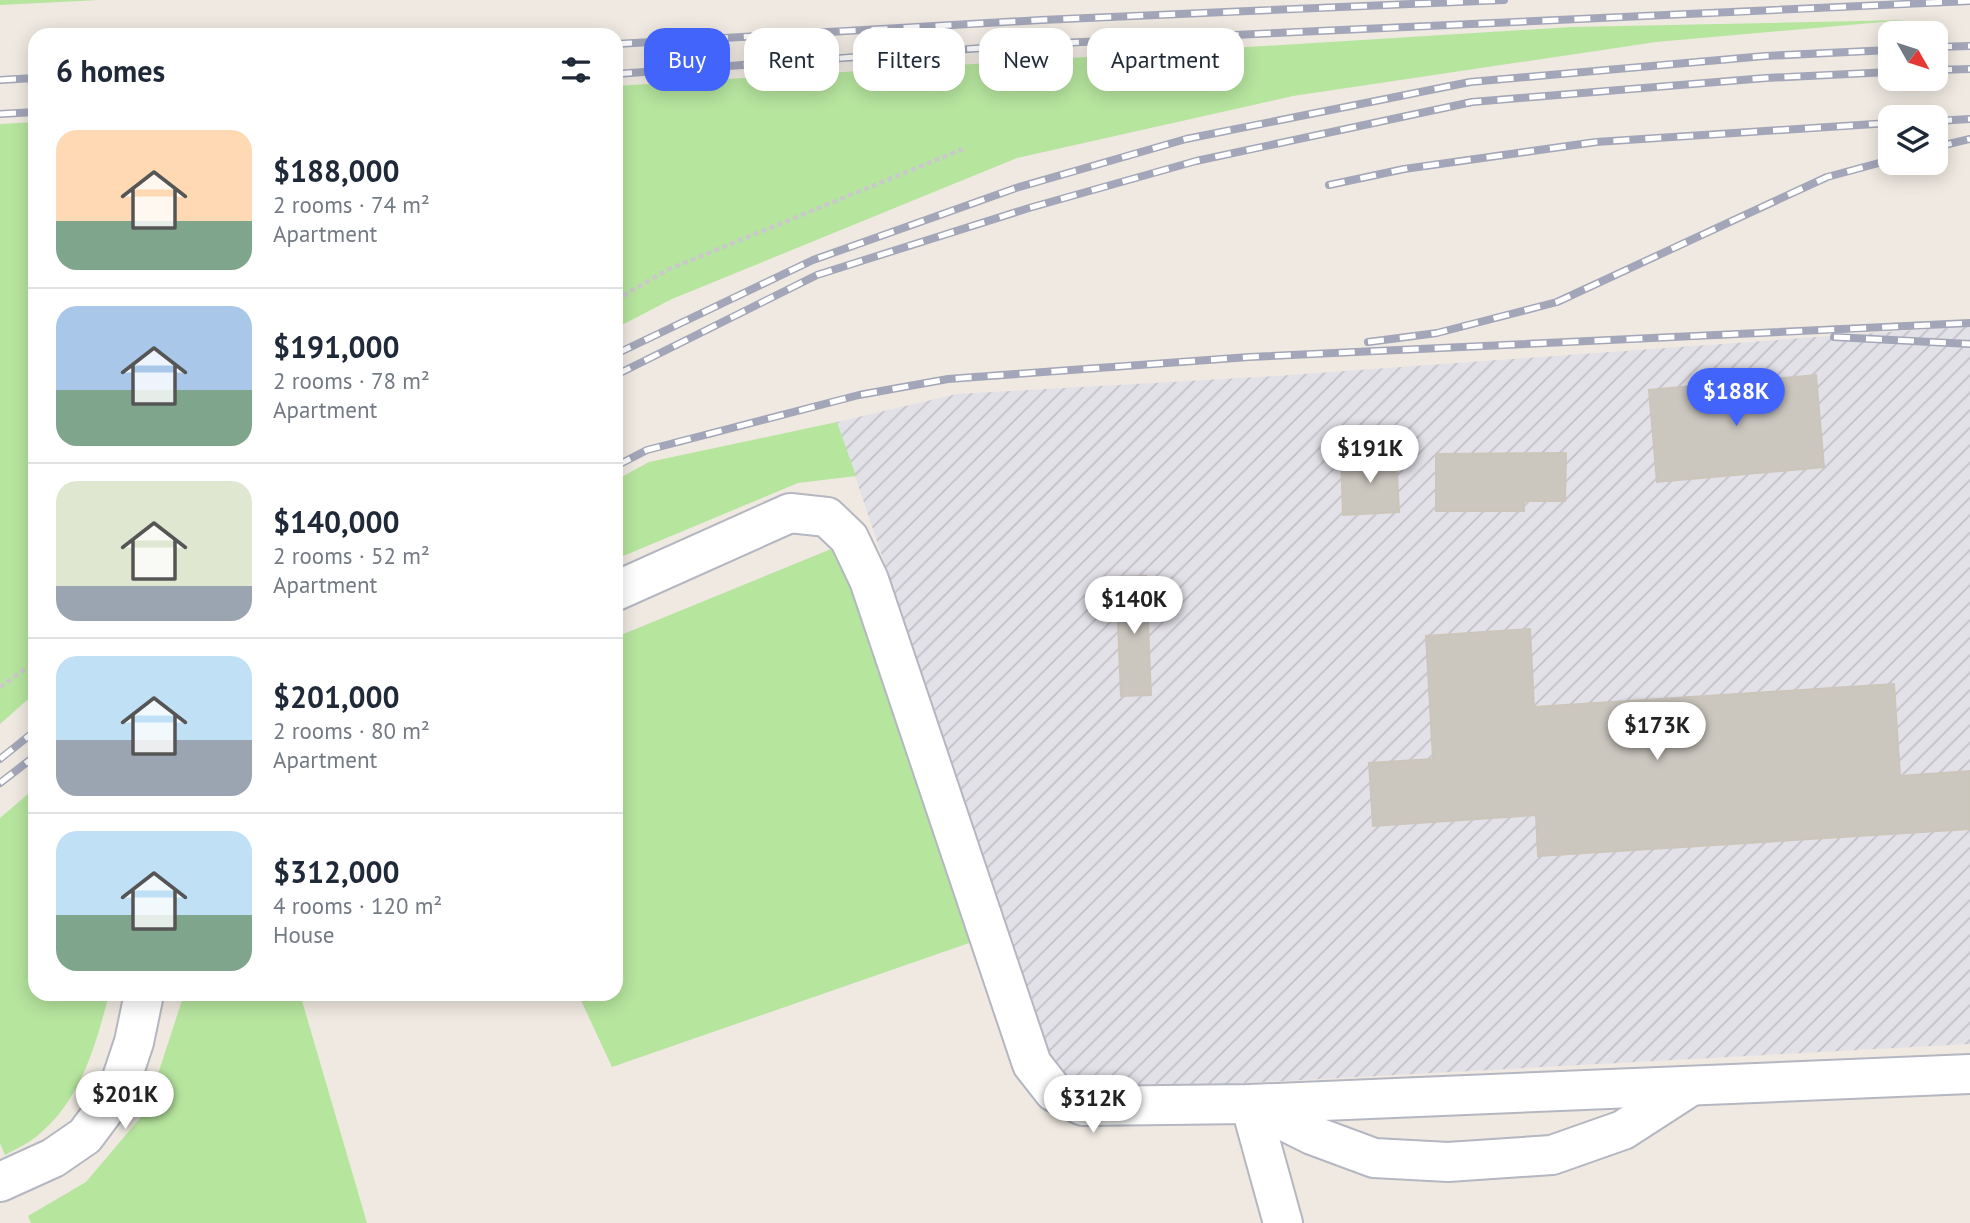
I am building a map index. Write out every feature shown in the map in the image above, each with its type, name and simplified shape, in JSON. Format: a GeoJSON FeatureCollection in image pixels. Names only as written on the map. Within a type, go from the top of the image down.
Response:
{"type":"FeatureCollection","features":[{"type":"Feature","properties":{"kind":"street"},"geometry":{"type":"LineString","coordinates":[[623,588],[790,513],[827,517],[849,538],[869,580],[1032,1064],[1054,1092],[1083,1106],[1250,1104],[1970,1074]]}},
{"type":"Feature","properties":{"kind":"street"},"geometry":{"type":"LineString","coordinates":[[0,1182],[53,1158],[85,1136],[117,1093],[134,1042],[143,1001]]}},
{"type":"Feature","properties":{"kind":"street"},"geometry":{"type":"LineString","coordinates":[[1250,1104],[1312,1135],[1374,1158],[1448,1162],[1552,1156],[1623,1130],[1690,1086]]}},
{"type":"Feature","properties":{"kind":"street"},"geometry":{"type":"LineString","coordinates":[[1250,1104],[1283,1223]]}},
{"type":"Feature","properties":{"kind":"path"},"geometry":{"type":"LineString","coordinates":[[623,296],[667,270],[962,149]]}},
{"type":"Feature","properties":{"kind":"path"},"geometry":{"type":"LineString","coordinates":[[0,687],[28,667]]}},
{"type":"Feature","properties":{"kind":"shaded area"},"geometry":{"type":"Polygon","coordinates":[[[1970,326],[1970,1044],[1097,1091],[1071,1085],[1052,1063],[837,422],[957,394],[1276,376],[1970,326]]]}},
{"type":"Feature","properties":{"kind":"green space"},"geometry":{"type":"Polygon","coordinates":[[[0,0],[100,0],[0,5],[0,0]]]}},
{"type":"Feature","properties":{"kind":"green space"},"geometry":{"type":"Polygon","coordinates":[[[1906,20],[1656,42],[1293,96],[1017,158],[672,299],[623,324],[623,86],[644,84],[644,91],[730,91],[730,79],[744,78],[744,91],[839,91],[839,72],[853,71],[853,91],[965,91],[965,64],[979,64],[979,91],[1073,91],[1073,58],[1087,57],[1087,91],[1244,91],[1244,47],[1572,27],[1906,20]]]}},
{"type":"Feature","properties":{"kind":"green space"},"geometry":{"type":"Polygon","coordinates":[[[28,122],[28,699],[0,724],[0,124],[28,122]]]}},
{"type":"Feature","properties":{"kind":"green space"},"geometry":{"type":"Polygon","coordinates":[[[837,422],[856,476],[798,483],[623,556],[623,476],[649,462],[837,422]]]}},
{"type":"Feature","properties":{"kind":"green space"},"geometry":{"type":"Polygon","coordinates":[[[836,547],[975,941],[612,1067],[581,1001],[623,1001],[623,634],[836,547]]]}},
{"type":"Feature","properties":{"kind":"green space"},"geometry":{"type":"Polygon","coordinates":[[[28,794],[28,1001],[107,1001],[92,1052],[65,1107],[37,1136],[5,1155],[0,1143],[0,818],[28,794]]]}},
{"type":"Feature","properties":{"kind":"green space"},"geometry":{"type":"Polygon","coordinates":[[[182,1001],[302,1001],[367,1223],[31,1223],[28,1216],[86,1182],[146,1111],[182,1001]]]}},
{"type":"Feature","properties":{"kind":"building"},"geometry":{"type":"Polygon","coordinates":[[[1816,375],[1824,467],[1657,482],[1649,390],[1816,375]]]}},
{"type":"Feature","properties":{"kind":"building"},"geometry":{"type":"Polygon","coordinates":[[[1566,453],[1565,501],[1524,501],[1524,511],[1436,511],[1436,454],[1566,453]]]}},
{"type":"Feature","properties":{"kind":"building"},"geometry":{"type":"Polygon","coordinates":[[[1396,454],[1399,512],[1343,515],[1341,457],[1396,454]]]}},
{"type":"Feature","properties":{"kind":"building"},"geometry":{"type":"Polygon","coordinates":[[[1146,576],[1151,695],[1121,696],[1116,577],[1146,576]]]}},
{"type":"Feature","properties":{"kind":"building"},"geometry":{"type":"Polygon","coordinates":[[[1530,629],[1534,707],[1894,684],[1900,776],[1970,771],[1970,829],[1538,856],[1536,815],[1373,826],[1369,763],[1433,759],[1426,636],[1530,629]]]}},
{"type":"Feature","properties":{"kind":"railway"},"geometry":{"type":"LineString","coordinates":[[623,44],[1041,20],[1504,0]]}},
{"type":"Feature","properties":{"kind":"railway"},"geometry":{"type":"LineString","coordinates":[[623,74],[1039,44],[1970,1]]}},
{"type":"Feature","properties":{"kind":"railway"},"geometry":{"type":"LineString","coordinates":[[1948,47],[1970,46]]}},
{"type":"Feature","properties":{"kind":"railway"},"geometry":{"type":"LineString","coordinates":[[623,351],[813,260],[1016,188],[1186,139],[1470,82],[1765,56],[1878,51]]}},
{"type":"Feature","properties":{"kind":"railway"},"geometry":{"type":"LineString","coordinates":[[1948,70],[1970,69]]}},
{"type":"Feature","properties":{"kind":"railway"},"geometry":{"type":"LineString","coordinates":[[623,372],[817,275],[1029,208],[1196,161],[1472,102],[1766,78],[1878,73]]}},
{"type":"Feature","properties":{"kind":"railway"},"geometry":{"type":"LineString","coordinates":[[0,80],[28,78]]}},
{"type":"Feature","properties":{"kind":"railway"},"geometry":{"type":"LineString","coordinates":[[0,114],[28,112]]}},
{"type":"Feature","properties":{"kind":"railway"},"geometry":{"type":"LineString","coordinates":[[1948,120],[1970,119]]}},
{"type":"Feature","properties":{"kind":"railway"},"geometry":{"type":"LineString","coordinates":[[1329,185],[1404,169],[1596,142],[1878,124]]}},
{"type":"Feature","properties":{"kind":"railway"},"geometry":{"type":"LineString","coordinates":[[1948,144],[1970,139]]}},
{"type":"Feature","properties":{"kind":"railway"},"geometry":{"type":"LineString","coordinates":[[1368,342],[1437,333],[1557,302],[1827,177],[1878,163]]}},
{"type":"Feature","properties":{"kind":"railway"},"geometry":{"type":"LineString","coordinates":[[623,462],[647,450],[859,395],[948,379],[1249,357],[1970,323]]}},
{"type":"Feature","properties":{"kind":"railway"},"geometry":{"type":"LineString","coordinates":[[1834,337],[1970,344]]}},
{"type":"Feature","properties":{"kind":"railway"},"geometry":{"type":"LineString","coordinates":[[0,759],[28,737]]}},
{"type":"Feature","properties":{"kind":"railway"},"geometry":{"type":"LineString","coordinates":[[0,783],[28,761]]}}]}
